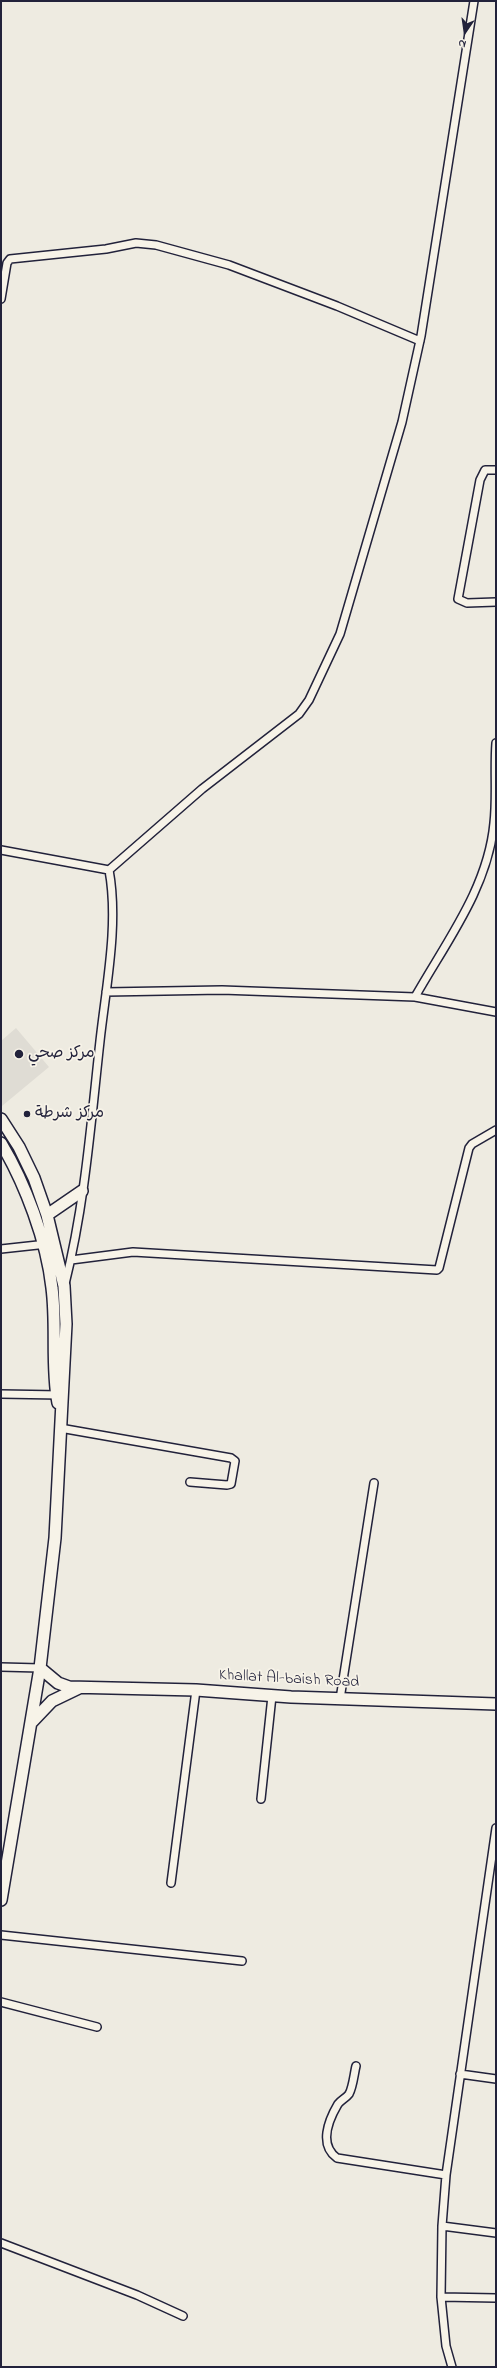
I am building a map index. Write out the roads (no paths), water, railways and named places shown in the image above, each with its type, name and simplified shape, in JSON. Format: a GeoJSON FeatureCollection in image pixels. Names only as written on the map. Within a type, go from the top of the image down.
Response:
{"type":"FeatureCollection","features":[{"type":"Feature","properties":{"kind":"street"},"geometry":{"type":"LineString","coordinates":[[109,870],[202,789],[299,714],[309,700],[340,634],[396,443],[420,342],[474,1]]}},
{"type":"Feature","properties":{"kind":"street"},"geometry":{"type":"LineString","coordinates":[[1,299],[7,263],[10,259],[144,243],[182,251],[228,265],[337,306],[420,342]]}},
{"type":"Feature","properties":{"kind":"street"},"geometry":{"type":"LineString","coordinates":[[496,470],[485,470],[480,480],[458,599],[467,603],[496,602]]}},
{"type":"Feature","properties":{"kind":"street"},"geometry":{"type":"LineString","coordinates":[[415,997],[466,911],[481,879],[490,848],[494,823],[496,743]]}},
{"type":"Feature","properties":{"kind":"street"},"geometry":{"type":"LineString","coordinates":[[1,850],[109,870]]}},
{"type":"Feature","properties":{"kind":"street"},"geometry":{"type":"LineString","coordinates":[[64,1286],[71,1260],[82,1191],[106,992],[113,910],[113,892],[109,870]]}},
{"type":"Feature","properties":{"kind":"street"},"geometry":{"type":"LineString","coordinates":[[106,992],[222,990],[415,997],[496,1012]]}},
{"type":"Feature","properties":{"kind":"street"},"geometry":{"type":"LineString","coordinates":[[1,1896],[40,1668],[55,1538],[64,1286],[56,1242],[34,1178],[2,1124]]}},
{"type":"Feature","properties":{"kind":"street"},"geometry":{"type":"LineString","coordinates":[[71,1260],[133,1252],[436,1270],[439,1268],[469,1148],[472,1144],[496,1130]]}},
{"type":"Feature","properties":{"kind":"street"},"geometry":{"type":"LineString","coordinates":[[1,1143],[23,1187],[43,1244],[52,1288],[60,1395]]}},
{"type":"Feature","properties":{"kind":"street"},"geometry":{"type":"LineString","coordinates":[[47,1215],[82,1191]]}},
{"type":"Feature","properties":{"kind":"street"},"geometry":{"type":"LineString","coordinates":[[1,1249],[56,1242]]}},
{"type":"Feature","properties":{"kind":"street"},"geometry":{"type":"LineString","coordinates":[[1,1394],[60,1395]]}},
{"type":"Feature","properties":{"kind":"street"},"geometry":{"type":"LineString","coordinates":[[60,1428],[231,1458],[235,1461],[231,1484],[227,1486],[190,1482]]}},
{"type":"Feature","properties":{"kind":"street"},"geometry":{"type":"LineString","coordinates":[[340,1699],[374,1483]]}},
{"type":"Feature","properties":{"kind":"street"},"geometry":{"type":"LineString","coordinates":[[1,1667],[40,1668]]}},
{"type":"Feature","properties":{"kind":"street","name":"Khallat Al-baish Road"},"geometry":{"type":"LineString","coordinates":[[40,1668],[58,1683],[81,1687],[196,1690],[272,1696],[496,1704]]}},
{"type":"Feature","properties":{"kind":"street"},"geometry":{"type":"LineString","coordinates":[[31,1724],[40,1712],[52,1701],[81,1687]]}},
{"type":"Feature","properties":{"kind":"street"},"geometry":{"type":"LineString","coordinates":[[171,1883],[196,1690]]}},
{"type":"Feature","properties":{"kind":"street"},"geometry":{"type":"LineString","coordinates":[[261,1799],[272,1696]]}},
{"type":"Feature","properties":{"kind":"street"},"geometry":{"type":"LineString","coordinates":[[452,2367],[446,2346],[441,2297],[442,2226],[446,2175],[496,1828]]}},
{"type":"Feature","properties":{"kind":"street"},"geometry":{"type":"LineString","coordinates":[[1,1935],[242,1961]]}},
{"type":"Feature","properties":{"kind":"street"},"geometry":{"type":"LineString","coordinates":[[1,2002],[97,2027]]}},
{"type":"Feature","properties":{"kind":"street"},"geometry":{"type":"LineString","coordinates":[[356,2066],[350,2093],[337,2105],[326,2133],[326,2146],[330,2152],[337,2158],[446,2175]]}},
{"type":"Feature","properties":{"kind":"street"},"geometry":{"type":"LineString","coordinates":[[460,2074],[496,2079]]}},
{"type":"Feature","properties":{"kind":"street"},"geometry":{"type":"LineString","coordinates":[[442,2226],[496,2233]]}},
{"type":"Feature","properties":{"kind":"street"},"geometry":{"type":"LineString","coordinates":[[1,2243],[137,2296],[183,2316]]}},
{"type":"Feature","properties":{"kind":"street"},"geometry":{"type":"LineString","coordinates":[[441,2297],[496,2298]]}},
{"type":"Feature","properties":{"kind":"place","name":"مركز صحي"},"geometry":{"type":"Point","coordinates":[19,1054]}},
{"type":"Feature","properties":{"kind":"place","name":"مركز شرطة"},"geometry":{"type":"Point","coordinates":[27,1114]}}]}
